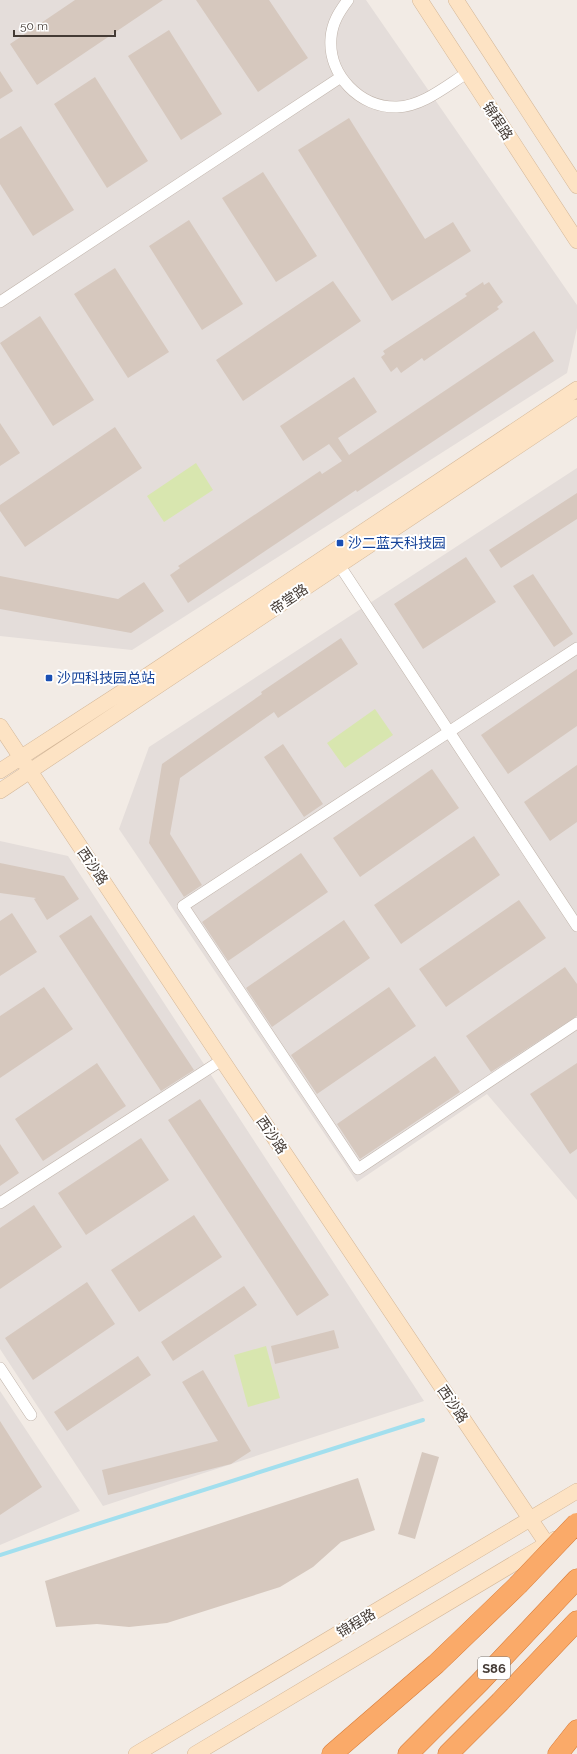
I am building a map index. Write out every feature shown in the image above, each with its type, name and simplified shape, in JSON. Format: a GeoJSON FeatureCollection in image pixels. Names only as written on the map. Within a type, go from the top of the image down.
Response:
{"type":"FeatureCollection","features":[{"type":"Feature","properties":{"kind":"highway"},"geometry":{"type":"LineString","coordinates":[[332,1754],[404,1692],[477,1625],[577,1524]]}},
{"type":"Feature","properties":{"kind":"highway","name":"S86"},"geometry":{"type":"LineString","coordinates":[[408,1754],[480,1682],[577,1579]]}},
{"type":"Feature","properties":{"kind":"highway","name":"S86"},"geometry":{"type":"LineString","coordinates":[[448,1754],[577,1621]]}},
{"type":"Feature","properties":{"kind":"highway"},"geometry":{"type":"LineString","coordinates":[[458,1754],[500,1702]]}},
{"type":"Feature","properties":{"kind":"highway"},"geometry":{"type":"LineString","coordinates":[[558,1754],[577,1730]]}},
{"type":"Feature","properties":{"kind":"street"},"geometry":{"type":"LineString","coordinates":[[348,0],[334,22],[331,38],[332,56],[341,77],[350,89],[359,96],[372,103],[398,107],[412,104],[426,98],[467,73]]}},
{"type":"Feature","properties":{"kind":"street","name":"锦程路"},"geometry":{"type":"LineString","coordinates":[[420,0],[577,241]]}},
{"type":"Feature","properties":{"kind":"street"},"geometry":{"type":"LineString","coordinates":[[456,0],[577,186]]}},
{"type":"Feature","properties":{"kind":"street"},"geometry":{"type":"LineString","coordinates":[[0,302],[341,77]]}},
{"type":"Feature","properties":{"kind":"street","name":"帝堂路"},"geometry":{"type":"LineString","coordinates":[[0,791],[336,559],[577,389]]}},
{"type":"Feature","properties":{"kind":"street","name":"帝堂路"},"geometry":{"type":"LineString","coordinates":[[0,771],[577,407]]}},
{"type":"Feature","properties":{"kind":"street"},"geometry":{"type":"LineString","coordinates":[[336,559],[577,926]]}},
{"type":"Feature","properties":{"kind":"street"},"geometry":{"type":"LineString","coordinates":[[577,648],[183,906],[358,1169],[577,1023]]}},
{"type":"Feature","properties":{"kind":"street","name":"西沙路"},"geometry":{"type":"LineString","coordinates":[[0,726],[547,1544]]}},
{"type":"Feature","properties":{"kind":"street"},"geometry":{"type":"LineString","coordinates":[[0,1203],[222,1060]]}},
{"type":"Feature","properties":{"kind":"street"},"geometry":{"type":"LineString","coordinates":[[0,1368],[31,1415]]}},
{"type":"Feature","properties":{"kind":"street","name":"锦程路"},"geometry":{"type":"LineString","coordinates":[[136,1754],[577,1491]]}},
{"type":"Feature","properties":{"kind":"street"},"geometry":{"type":"LineString","coordinates":[[195,1754],[547,1544],[577,1524]]}},
{"type":"Feature","properties":{"kind":"shaded area"},"geometry":{"type":"Polygon","coordinates":[[[0,0],[366,0],[577,305],[577,328],[567,373],[132,650],[0,636],[0,0]]]}},
{"type":"Feature","properties":{"kind":"shaded area","name":"沙二蓝天科技园"},"geometry":{"type":"Polygon","coordinates":[[[577,468],[577,1200],[487,1094],[357,1182],[119,829],[149,747],[577,468]]]}},
{"type":"Feature","properties":{"kind":"shaded area"},"geometry":{"type":"Polygon","coordinates":[[[0,841],[68,856],[424,1401],[103,1506],[0,1349],[0,841]]]}},
{"type":"Feature","properties":{"kind":"shaded area"},"geometry":{"type":"Polygon","coordinates":[[[0,1391],[80,1511],[0,1545],[0,1391]]]}},
{"type":"Feature","properties":{"kind":"green space"},"geometry":{"type":"Polygon","coordinates":[[[196,463],[213,490],[164,522],[147,496],[196,463]]]}},
{"type":"Feature","properties":{"kind":"green space"},"geometry":{"type":"Polygon","coordinates":[[[375,709],[393,735],[345,768],[327,743],[375,709]]]}},
{"type":"Feature","properties":{"kind":"green space"},"geometry":{"type":"Polygon","coordinates":[[[266,1346],[280,1398],[248,1407],[234,1355],[266,1346]]]}},
{"type":"Feature","properties":{"kind":"building"},"geometry":{"type":"Polygon","coordinates":[[[75,0],[163,0],[37,85],[10,44],[75,0]]]}},
{"type":"Feature","properties":{"kind":"building"},"geometry":{"type":"Polygon","coordinates":[[[196,0],[269,0],[308,58],[258,92],[196,0]]]}},
{"type":"Feature","properties":{"kind":"building"},"geometry":{"type":"Polygon","coordinates":[[[169,30],[222,114],[181,140],[128,56],[169,30]]]}},
{"type":"Feature","properties":{"kind":"building"},"geometry":{"type":"Polygon","coordinates":[[[0,71],[13,91],[0,99],[0,71]]]}},
{"type":"Feature","properties":{"kind":"building"},"geometry":{"type":"Polygon","coordinates":[[[95,77],[148,161],[107,188],[54,104],[95,77]]]}},
{"type":"Feature","properties":{"kind":"building"},"geometry":{"type":"Polygon","coordinates":[[[349,118],[425,239],[453,222],[471,251],[392,301],[298,150],[349,118]]]}},
{"type":"Feature","properties":{"kind":"building"},"geometry":{"type":"Polygon","coordinates":[[[21,126],[74,210],[33,236],[0,184],[0,139],[21,126]]]}},
{"type":"Feature","properties":{"kind":"building"},"geometry":{"type":"Polygon","coordinates":[[[263,172],[317,256],[276,282],[222,198],[263,172]]]}},
{"type":"Feature","properties":{"kind":"building"},"geometry":{"type":"Polygon","coordinates":[[[189,220],[243,304],[202,330],[149,246],[189,220]]]}},
{"type":"Feature","properties":{"kind":"building"},"geometry":{"type":"Polygon","coordinates":[[[115,268],[169,352],[128,378],[74,294],[115,268]]]}},
{"type":"Feature","properties":{"kind":"building"},"geometry":{"type":"Polygon","coordinates":[[[333,281],[361,321],[243,401],[216,360],[333,281]]]}},
{"type":"Feature","properties":{"kind":"building"},"geometry":{"type":"Polygon","coordinates":[[[483,282],[484,285],[489,282],[503,302],[497,307],[499,309],[424,361],[422,358],[401,373],[397,367],[391,372],[381,357],[385,354],[383,351],[467,296],[465,294],[483,282]]]}},
{"type":"Feature","properties":{"kind":"building"},"geometry":{"type":"Polygon","coordinates":[[[40,316],[94,400],[53,426],[0,343],[40,316]]]}},
{"type":"Feature","properties":{"kind":"building"},"geometry":{"type":"Polygon","coordinates":[[[534,331],[554,361],[357,492],[356,490],[188,603],[170,575],[180,568],[178,566],[320,471],[322,474],[342,461],[329,444],[303,461],[280,426],[354,377],[377,412],[338,438],[349,455],[534,331]]]}},
{"type":"Feature","properties":{"kind":"building"},"geometry":{"type":"Polygon","coordinates":[[[0,423],[20,453],[0,466],[0,423]]]}},
{"type":"Feature","properties":{"kind":"building"},"geometry":{"type":"Polygon","coordinates":[[[115,427],[142,468],[25,547],[0,511],[0,505],[115,427]]]}},
{"type":"Feature","properties":{"kind":"building"},"geometry":{"type":"Polygon","coordinates":[[[577,493],[577,519],[501,568],[489,550],[577,493]]]}},
{"type":"Feature","properties":{"kind":"building"},"geometry":{"type":"Polygon","coordinates":[[[466,557],[496,602],[423,649],[394,604],[466,557]]]}},
{"type":"Feature","properties":{"kind":"building"},"geometry":{"type":"Polygon","coordinates":[[[533,574],[573,634],[554,647],[513,586],[533,574]]]}},
{"type":"Feature","properties":{"kind":"building"},"geometry":{"type":"Polygon","coordinates":[[[0,576],[118,599],[144,582],[164,611],[131,633],[0,609],[0,576]]]}},
{"type":"Feature","properties":{"kind":"building"},"geometry":{"type":"Polygon","coordinates":[[[341,638],[358,664],[278,718],[274,712],[180,778],[170,834],[202,885],[184,897],[149,843],[162,764],[262,694],[261,692],[341,638]]]}},
{"type":"Feature","properties":{"kind":"building"},"geometry":{"type":"Polygon","coordinates":[[[577,669],[577,726],[508,774],[481,735],[577,669]]]}},
{"type":"Feature","properties":{"kind":"building"},"geometry":{"type":"Polygon","coordinates":[[[283,744],[323,804],[304,817],[264,757],[283,744]]]}},
{"type":"Feature","properties":{"kind":"building"},"geometry":{"type":"Polygon","coordinates":[[[577,765],[577,822],[550,841],[524,802],[577,765]]]}},
{"type":"Feature","properties":{"kind":"building"},"geometry":{"type":"Polygon","coordinates":[[[432,769],[459,808],[360,877],[333,838],[432,769]]]}},
{"type":"Feature","properties":{"kind":"building"},"geometry":{"type":"Polygon","coordinates":[[[474,836],[500,875],[401,944],[374,905],[474,836]]]}},
{"type":"Feature","properties":{"kind":"building"},"geometry":{"type":"Polygon","coordinates":[[[301,853],[328,892],[228,961],[202,922],[301,853]]]}},
{"type":"Feature","properties":{"kind":"building"},"geometry":{"type":"Polygon","coordinates":[[[0,863],[64,876],[79,899],[47,920],[34,899],[36,898],[0,893],[0,863]]]}},
{"type":"Feature","properties":{"kind":"building"},"geometry":{"type":"Polygon","coordinates":[[[519,900],[546,938],[446,1007],[419,969],[519,900]]]}},
{"type":"Feature","properties":{"kind":"building"},"geometry":{"type":"Polygon","coordinates":[[[12,913],[37,952],[0,976],[0,921],[12,913]]]}},
{"type":"Feature","properties":{"kind":"building"},"geometry":{"type":"Polygon","coordinates":[[[91,915],[194,1070],[161,1091],[59,936],[91,915]]]}},
{"type":"Feature","properties":{"kind":"building"},"geometry":{"type":"Polygon","coordinates":[[[344,920],[370,958],[272,1027],[246,988],[344,920]]]}},
{"type":"Feature","properties":{"kind":"building"},"geometry":{"type":"Polygon","coordinates":[[[565,967],[577,984],[577,1016],[491,1072],[466,1036],[565,967]]]}},
{"type":"Feature","properties":{"kind":"building"},"geometry":{"type":"Polygon","coordinates":[[[44,987],[73,1029],[0,1078],[0,1016],[44,987]]]}},
{"type":"Feature","properties":{"kind":"building"},"geometry":{"type":"Polygon","coordinates":[[[389,987],[416,1026],[317,1094],[291,1055],[389,987]]]}},
{"type":"Feature","properties":{"kind":"building"},"geometry":{"type":"Polygon","coordinates":[[[435,1056],[460,1092],[360,1159],[337,1124],[435,1056]]]}},
{"type":"Feature","properties":{"kind":"building"},"geometry":{"type":"Polygon","coordinates":[[[97,1063],[126,1106],[43,1161],[15,1119],[97,1063]]]}},
{"type":"Feature","properties":{"kind":"building"},"geometry":{"type":"Polygon","coordinates":[[[577,1063],[577,1149],[570,1154],[530,1094],[577,1063]]]}},
{"type":"Feature","properties":{"kind":"building"},"geometry":{"type":"Polygon","coordinates":[[[200,1099],[329,1295],[297,1316],[168,1120],[200,1099]]]}},
{"type":"Feature","properties":{"kind":"building"},"geometry":{"type":"Polygon","coordinates":[[[141,1138],[169,1180],[86,1235],[58,1193],[141,1138]]]}},
{"type":"Feature","properties":{"kind":"building"},"geometry":{"type":"Polygon","coordinates":[[[0,1144],[19,1173],[0,1186],[0,1144]]]}},
{"type":"Feature","properties":{"kind":"building"},"geometry":{"type":"Polygon","coordinates":[[[34,1205],[62,1247],[0,1289],[0,1228],[34,1205]]]}},
{"type":"Feature","properties":{"kind":"building"},"geometry":{"type":"Polygon","coordinates":[[[194,1215],[222,1257],[139,1312],[111,1270],[194,1215]]]}},
{"type":"Feature","properties":{"kind":"building"},"geometry":{"type":"Polygon","coordinates":[[[87,1282],[115,1324],[33,1380],[5,1338],[87,1282]]]}},
{"type":"Feature","properties":{"kind":"building"},"geometry":{"type":"Polygon","coordinates":[[[244,1286],[257,1305],[173,1361],[161,1342],[244,1286]]]}},
{"type":"Feature","properties":{"kind":"building"},"geometry":{"type":"Polygon","coordinates":[[[334,1330],[339,1348],[275,1364],[271,1346],[334,1330]]]}},
{"type":"Feature","properties":{"kind":"building"},"geometry":{"type":"Polygon","coordinates":[[[138,1356],[151,1375],[67,1431],[54,1412],[138,1356]]]}},
{"type":"Feature","properties":{"kind":"building"},"geometry":{"type":"Polygon","coordinates":[[[203,1370],[251,1451],[231,1464],[108,1495],[102,1470],[218,1441],[182,1382],[203,1370]]]}},
{"type":"Feature","properties":{"kind":"building"},"geometry":{"type":"Polygon","coordinates":[[[0,1421],[42,1487],[0,1515],[0,1421]]]}},
{"type":"Feature","properties":{"kind":"building"},"geometry":{"type":"Polygon","coordinates":[[[422,1452],[439,1457],[415,1539],[398,1534],[422,1452]]]}},
{"type":"Feature","properties":{"kind":"building"},"geometry":{"type":"Polygon","coordinates":[[[358,1478],[375,1530],[341,1542],[313,1567],[280,1587],[167,1623],[129,1627],[97,1624],[56,1627],[45,1581],[358,1478]]]}},
{"type":"Feature","properties":{"kind":"waterway"},"geometry":{"type":"LineString","coordinates":[[0,1555],[423,1420]]}},
{"type":"Feature","properties":{"kind":"place","name":"沙二蓝天科技园"},"geometry":{"type":"Point","coordinates":[340,543]}},
{"type":"Feature","properties":{"kind":"place","name":"沙四科技园总站"},"geometry":{"type":"Point","coordinates":[49,678]}}]}
